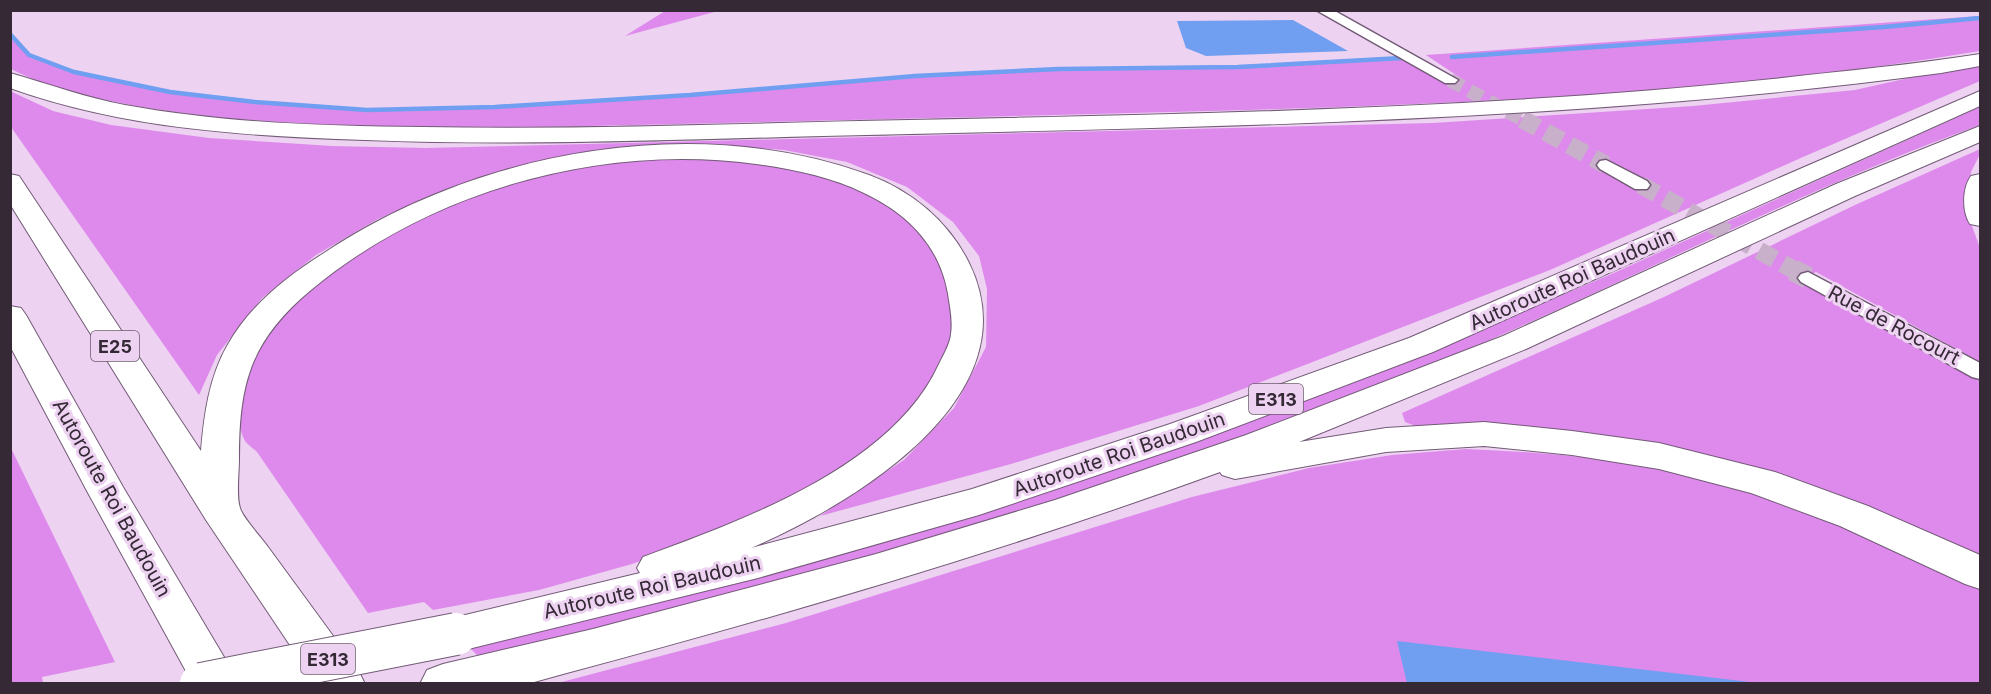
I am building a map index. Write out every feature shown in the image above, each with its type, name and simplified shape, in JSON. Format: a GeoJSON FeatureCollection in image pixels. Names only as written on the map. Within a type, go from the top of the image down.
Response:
{"type":"FeatureCollection","features":[{"type":"Feature","properties":{"kind":"highway"},"geometry":{"type":"LineString","coordinates":[[10,80],[85,104],[184,120],[262,129],[509,136],[1332,117],[1562,105],[1736,91],[1980,60]]}},
{"type":"Feature","properties":{"kind":"highway","name":"Autoroute Roi Baudouin"},"geometry":{"type":"LineString","coordinates":[[201,684],[456,634],[758,562],[979,501],[1183,434],[1421,345],[1980,98]]}},
{"type":"Feature","properties":{"kind":"highway","name":"E313"},"geometry":{"type":"LineString","coordinates":[[443,684],[495,673],[805,591],[995,536],[1171,476],[1448,370],[1836,193],[1980,133]]}},
{"type":"Feature","properties":{"kind":"highway"},"geometry":{"type":"LineString","coordinates":[[220,510],[220,420],[237,357],[279,300],[347,247],[412,213],[474,187],[550,166],[609,156],[675,150],[780,159],[821,168],[861,181],[897,200],[927,222],[946,247],[959,272],[966,306],[967,337],[951,377],[936,404],[894,445],[845,484],[794,513],[541,613]]}},
{"type":"Feature","properties":{"kind":"highway","name":"E25"},"geometry":{"type":"LineString","coordinates":[[10,182],[220,510],[342,684]]}},
{"type":"Feature","properties":{"kind":"highway"},"geometry":{"type":"LineString","coordinates":[[1980,182],[1978,191],[1980,218]]}},
{"type":"Feature","properties":{"kind":"highway","name":"Autoroute Roi Baudouin"},"geometry":{"type":"LineString","coordinates":[[10,315],[106,491],[216,684]]}},
{"type":"Feature","properties":{"kind":"highway"},"geometry":{"type":"LineString","coordinates":[[1171,476],[1293,458],[1386,440],[1484,434],[1572,443],[1659,456],[1761,482],[1854,516],[1980,573]]}},
{"type":"Feature","properties":{"kind":"street"},"geometry":{"type":"LineString","coordinates":[[1322,10],[1450,80]]}},
{"type":"Feature","properties":{"kind":"street"},"geometry":{"type":"LineString","coordinates":[[1605,165],[1641,185]]}},
{"type":"Feature","properties":{"kind":"street","name":"Rue de Rocourt"},"geometry":{"type":"LineString","coordinates":[[1808,278],[1980,372]]}},
{"type":"Feature","properties":{"kind":"shaded area"},"geometry":{"type":"Polygon","coordinates":[[[665,10],[718,11],[625,36],[665,10]]]}},
{"type":"Feature","properties":{"kind":"shaded area"},"geometry":{"type":"Polygon","coordinates":[[[1980,16],[1980,51],[1779,79],[1576,96],[1373,106],[498,128],[284,122],[155,109],[63,89],[11,69],[10,36],[28,55],[73,72],[169,93],[258,103],[367,110],[495,107],[690,95],[915,76],[1059,69],[1238,67],[1402,58],[1441,81],[1462,79],[1426,55],[1980,16]]]}},
{"type":"Feature","properties":{"kind":"shaded area"},"geometry":{"type":"Polygon","coordinates":[[[1980,66],[1980,81],[1550,270],[1199,406],[1011,464],[820,516],[904,460],[954,408],[986,347],[987,289],[979,256],[953,222],[907,187],[847,162],[784,150],[705,144],[646,146],[597,151],[528,166],[449,188],[378,219],[316,255],[262,298],[217,355],[199,395],[11,127],[10,91],[53,111],[111,125],[209,138],[332,146],[425,148],[1433,123],[1693,106],[1855,90],[1922,75],[1980,66]]]}},
{"type":"Feature","properties":{"kind":"shaded area"},"geometry":{"type":"Polygon","coordinates":[[[1980,107],[1980,125],[1842,180],[1573,303],[1437,362],[1216,447],[991,522],[800,577],[479,657],[467,645],[1426,353],[1616,272],[1980,107]]]}},
{"type":"Feature","properties":{"kind":"shaded area"},"geometry":{"type":"Polygon","coordinates":[[[1980,149],[1980,154],[1971,172],[1969,194],[1972,226],[1980,248],[1980,362],[1816,272],[1800,280],[1980,379],[1980,565],[1863,513],[1763,477],[1418,427],[1405,422],[1402,413],[1664,297],[1855,205],[1980,149]]]}},
{"type":"Feature","properties":{"kind":"shaded area"},"geometry":{"type":"Polygon","coordinates":[[[648,157],[768,160],[864,186],[938,243],[956,320],[947,357],[930,389],[872,450],[824,484],[723,532],[632,564],[539,590],[433,610],[424,602],[368,613],[241,432],[241,402],[261,347],[282,317],[309,289],[372,243],[407,224],[475,194],[517,181],[560,171],[648,157]]]}},
{"type":"Feature","properties":{"kind":"shaded area"},"geometry":{"type":"Polygon","coordinates":[[[10,448],[115,662],[42,677],[43,683],[11,683],[10,448]]]}},
{"type":"Feature","properties":{"kind":"shaded area"},"geometry":{"type":"Polygon","coordinates":[[[1466,449],[1571,456],[1674,472],[1792,506],[1907,552],[1980,589],[1980,683],[554,684],[786,623],[1192,497],[1309,468],[1392,455],[1466,449]]]}},
{"type":"Feature","properties":{"kind":"water"},"geometry":{"type":"Polygon","coordinates":[[[1293,20],[1348,51],[1206,56],[1186,48],[1177,21],[1293,20]]]}},
{"type":"Feature","properties":{"kind":"water"},"geometry":{"type":"Polygon","coordinates":[[[1397,641],[1759,683],[1407,683],[1397,641]]]}},
{"type":"Feature","properties":{"kind":"waterway"},"geometry":{"type":"LineString","coordinates":[[1452,57],[1884,27],[1980,18]]}},
{"type":"Feature","properties":{"kind":"waterway"},"geometry":{"type":"LineString","coordinates":[[10,34],[29,55],[74,72],[170,92],[255,102],[367,110],[495,107],[690,95],[915,76],[1059,69],[1238,67],[1402,58]]}},
{"type":"Feature","properties":{"kind":"tunnel"},"geometry":{"type":"LineString","coordinates":[[1450,80],[1525,121]]}},
{"type":"Feature","properties":{"kind":"tunnel"},"geometry":{"type":"LineString","coordinates":[[1522,119],[1606,165]]}},
{"type":"Feature","properties":{"kind":"tunnel"},"geometry":{"type":"LineString","coordinates":[[1641,185],[1796,271]]}},
{"type":"Feature","properties":{"kind":"tunnel"},"geometry":{"type":"LineString","coordinates":[[1793,270],[1808,278]]}}]}
